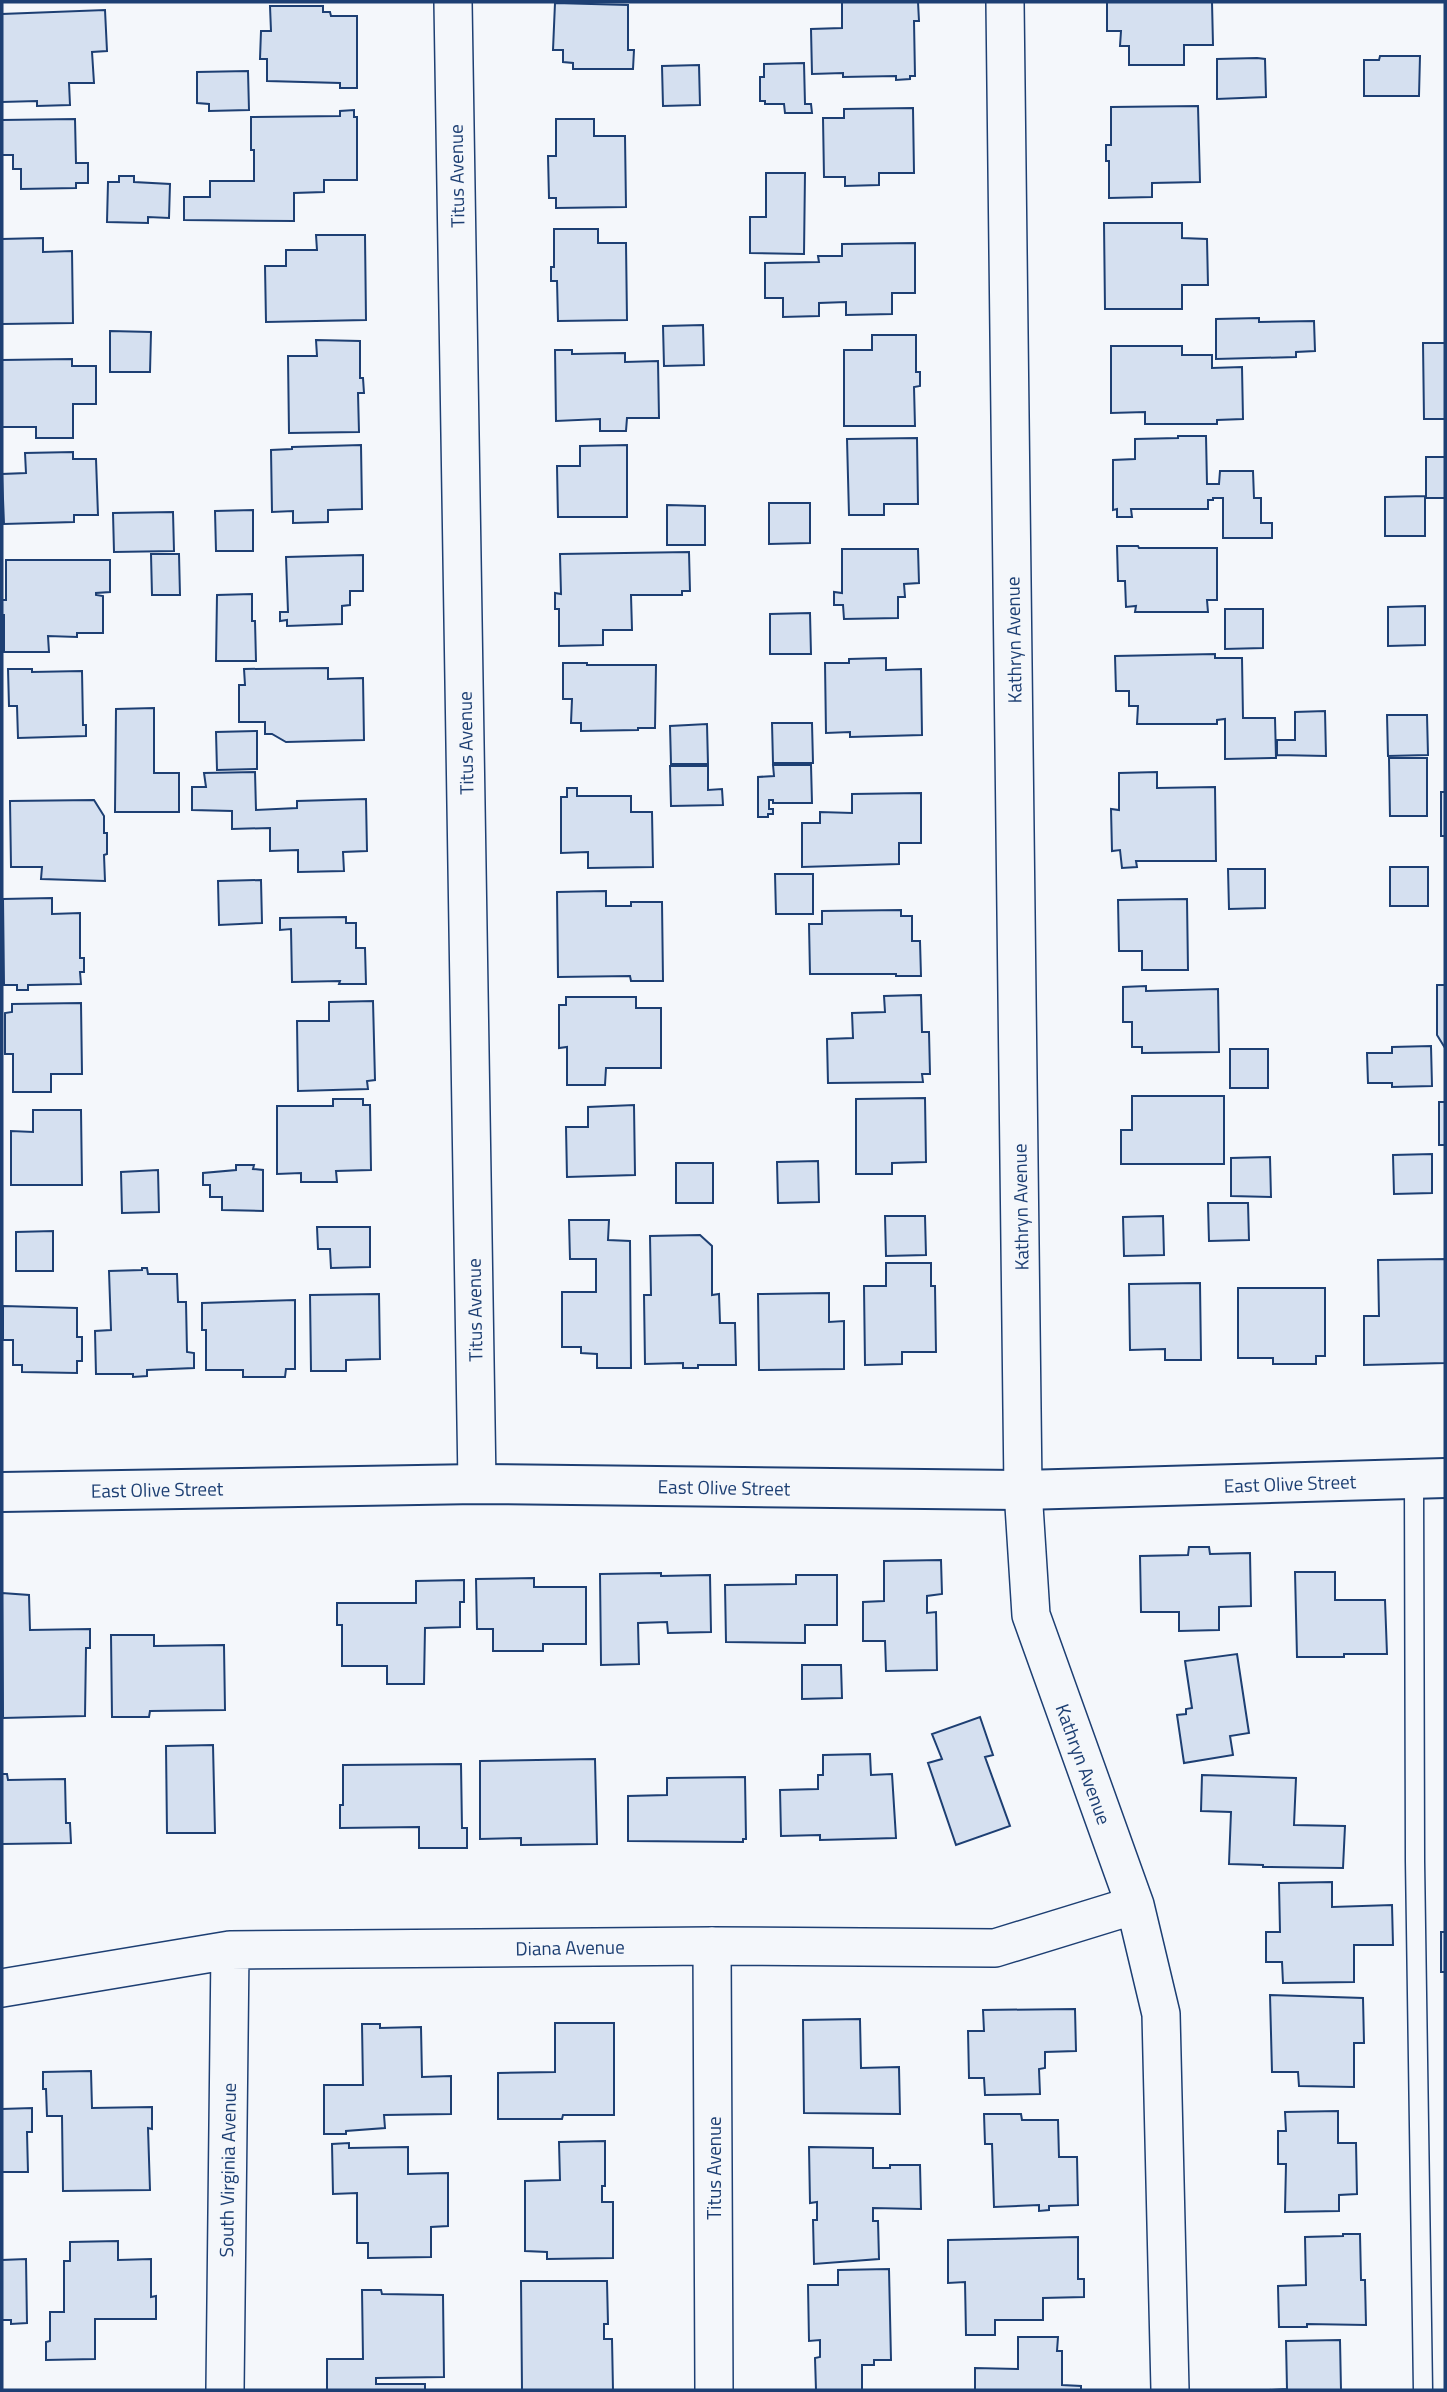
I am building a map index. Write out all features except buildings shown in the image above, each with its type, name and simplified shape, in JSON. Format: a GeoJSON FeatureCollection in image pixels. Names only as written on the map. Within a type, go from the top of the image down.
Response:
{"type":"FeatureCollection","features":[{"type":"Feature","properties":{"kind":"street","name":"Titus Avenue"},"geometry":{"type":"LineString","coordinates":[[453,2],[477,1484]]}},
{"type":"Feature","properties":{"kind":"street","name":"Kathryn Avenue"},"geometry":{"type":"LineString","coordinates":[[1005,2],[1023,1490],[1031,1615],[1135,1905],[1161,2014],[1171,2390]]}},
{"type":"Feature","properties":{"kind":"street","name":"East Olive Street"},"geometry":{"type":"LineString","coordinates":[[2,1492],[477,1484],[1023,1490],[1430,1479]]}},
{"type":"Feature","properties":{"kind":"street","name":"Diana Avenue"},"geometry":{"type":"LineString","coordinates":[[2,1988],[230,1950],[712,1946],[995,1948],[1135,1905]]}},
{"type":"Feature","properties":{"kind":"street","name":"Titus Avenue"},"geometry":{"type":"LineString","coordinates":[[712,1946],[714,2390]]}},
{"type":"Feature","properties":{"kind":"street","name":"South Virginia Avenue"},"geometry":{"type":"LineString","coordinates":[[225,2390],[230,1950]]}},
{"type":"Feature","properties":{"kind":"lane"},"geometry":{"type":"LineString","coordinates":[[1423,2390],[1415,1861],[1430,1479]]}}]}
